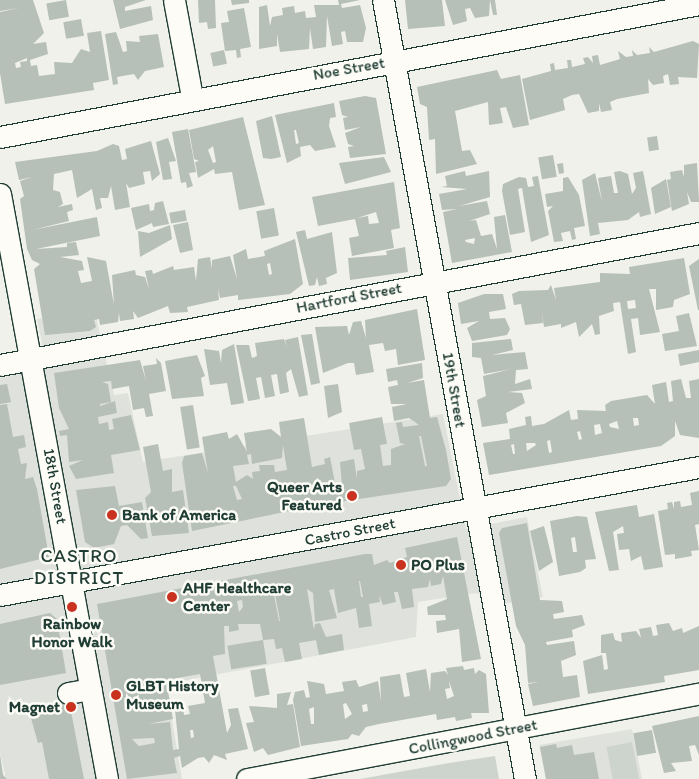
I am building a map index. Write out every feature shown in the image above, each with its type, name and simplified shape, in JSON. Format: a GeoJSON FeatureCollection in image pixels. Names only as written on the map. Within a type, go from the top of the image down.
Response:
{"type":"FeatureCollection","features":[{"type":"Feature","properties":{"kind":"street"},"geometry":{"type":"LineString","coordinates":[[174,0],[192,97]]}},
{"type":"Feature","properties":{"kind":"street","name":"19th Street"},"geometry":{"type":"LineString","coordinates":[[383,0],[525,779]]}},
{"type":"Feature","properties":{"kind":"street","name":"Noe Street"},"geometry":{"type":"LineString","coordinates":[[0,137],[192,97],[699,4]]}},
{"type":"Feature","properties":{"kind":"street","name":"18th Street"},"geometry":{"type":"LineString","coordinates":[[0,194],[107,779]]}},
{"type":"Feature","properties":{"kind":"street","name":"Hartford Street"},"geometry":{"type":"LineString","coordinates":[[0,365],[699,234]]}},
{"type":"Feature","properties":{"kind":"street","name":"Castro Street"},"geometry":{"type":"LineString","coordinates":[[0,595],[699,467]]}},
{"type":"Feature","properties":{"kind":"street"},"geometry":{"type":"LineString","coordinates":[[68,693],[91,689]]}},
{"type":"Feature","properties":{"kind":"street","name":"Collingwood Street"},"geometry":{"type":"LineString","coordinates":[[247,779],[699,694]]}},
{"type":"Feature","properties":{"kind":"shaded area"},"geometry":{"type":"Polygon","coordinates":[[[94,308],[114,395],[128,393],[143,462],[443,414],[466,529],[527,517],[543,597],[502,604],[476,593],[418,602],[416,637],[166,684],[182,779],[6,779],[0,752],[0,378],[47,368],[37,319],[94,308]]]}},
{"type":"Feature","properties":{"kind":"shaded area"},"geometry":{"type":"Polygon","coordinates":[[[632,729],[642,779],[546,779],[539,745],[632,729]]]}},
{"type":"Feature","properties":{"kind":"shaded area"},"geometry":{"type":"Polygon","coordinates":[[[632,742],[639,779],[613,779],[606,747],[632,742]]]}},
{"type":"Feature","properties":{"kind":"shaded area"},"geometry":{"type":"Polygon","coordinates":[[[495,756],[499,779],[360,779],[449,763],[495,756]]]}},
{"type":"Feature","properties":{"kind":"building"},"geometry":{"type":"Polygon","coordinates":[[[0,0],[33,0],[44,33],[33,44],[46,42],[48,54],[30,60],[31,66],[37,65],[39,76],[55,74],[54,62],[72,63],[81,49],[90,52],[87,33],[101,31],[109,80],[93,83],[94,90],[5,104],[0,73],[0,12],[19,8],[0,11],[0,0]],[[27,58],[15,63],[16,68],[21,67],[20,62],[27,61],[27,58]]]}},
{"type":"Feature","properties":{"kind":"building"},"geometry":{"type":"Polygon","coordinates":[[[66,0],[69,17],[49,20],[46,3],[66,0]]]}},
{"type":"Feature","properties":{"kind":"building"},"geometry":{"type":"Polygon","coordinates":[[[113,0],[146,0],[125,7],[125,11],[151,6],[153,20],[120,29],[113,0]]]}},
{"type":"Feature","properties":{"kind":"building"},"geometry":{"type":"Polygon","coordinates":[[[198,0],[215,0],[216,28],[208,29],[207,22],[199,23],[198,0]]]}},
{"type":"Feature","properties":{"kind":"building"},"geometry":{"type":"Polygon","coordinates":[[[231,0],[249,0],[249,3],[232,5],[231,0]]]}},
{"type":"Feature","properties":{"kind":"building"},"geometry":{"type":"Polygon","coordinates":[[[338,0],[360,0],[341,4],[342,8],[360,5],[366,28],[363,42],[347,42],[345,31],[341,32],[343,44],[332,46],[327,16],[326,47],[313,49],[310,28],[309,49],[280,52],[277,34],[277,46],[259,49],[259,7],[267,5],[270,26],[272,17],[283,15],[282,8],[294,6],[295,13],[305,11],[306,18],[316,17],[314,5],[339,5],[338,0]]]}},
{"type":"Feature","properties":{"kind":"building"},"geometry":{"type":"Polygon","coordinates":[[[405,0],[442,0],[445,26],[408,29],[405,0]]]}},
{"type":"Feature","properties":{"kind":"building"},"geometry":{"type":"Polygon","coordinates":[[[445,0],[490,0],[489,16],[475,18],[470,8],[465,9],[467,21],[453,25],[445,0]]]}},
{"type":"Feature","properties":{"kind":"building"},"geometry":{"type":"Polygon","coordinates":[[[490,0],[495,0],[497,15],[493,15],[490,0]]]}},
{"type":"Feature","properties":{"kind":"building"},"geometry":{"type":"Polygon","coordinates":[[[244,8],[251,47],[240,49],[241,57],[237,58],[236,50],[225,51],[221,23],[229,22],[227,11],[244,8]]]}},
{"type":"Feature","properties":{"kind":"building"},"geometry":{"type":"Polygon","coordinates":[[[81,19],[84,36],[66,39],[63,22],[81,19]]]}},
{"type":"Feature","properties":{"kind":"building"},"geometry":{"type":"Polygon","coordinates":[[[116,32],[123,52],[127,51],[126,41],[140,42],[139,36],[158,34],[164,67],[145,71],[138,80],[134,74],[117,77],[118,84],[113,85],[105,34],[116,32]]]}},
{"type":"Feature","properties":{"kind":"building"},"geometry":{"type":"Polygon","coordinates":[[[693,41],[699,44],[697,78],[678,77],[679,84],[670,85],[668,74],[663,76],[664,83],[653,85],[648,79],[649,93],[617,99],[610,102],[612,110],[601,112],[599,103],[599,111],[588,113],[579,94],[572,95],[563,99],[565,110],[530,120],[522,79],[551,71],[550,64],[554,63],[555,70],[568,68],[567,60],[571,60],[572,67],[585,64],[583,58],[588,57],[593,63],[592,56],[598,55],[600,65],[620,59],[618,51],[626,57],[633,56],[632,50],[637,55],[650,53],[649,47],[654,52],[693,41]]]}},
{"type":"Feature","properties":{"kind":"building"},"geometry":{"type":"Polygon","coordinates":[[[224,50],[227,64],[213,67],[210,53],[224,50]]]}},
{"type":"Feature","properties":{"kind":"building"},"geometry":{"type":"Polygon","coordinates":[[[497,70],[501,79],[520,75],[529,125],[513,128],[506,107],[500,108],[503,123],[489,125],[488,102],[455,111],[462,151],[470,150],[477,164],[436,174],[435,139],[429,140],[427,107],[420,104],[417,87],[497,70]]]}},
{"type":"Feature","properties":{"kind":"building"},"geometry":{"type":"Polygon","coordinates":[[[365,96],[376,98],[386,154],[350,158],[348,147],[354,146],[348,144],[345,133],[361,127],[345,130],[343,118],[348,117],[342,115],[339,101],[365,96]]]}},
{"type":"Feature","properties":{"kind":"building"},"geometry":{"type":"Polygon","coordinates":[[[334,103],[336,117],[330,118],[329,126],[336,147],[315,151],[310,145],[300,147],[301,156],[287,163],[275,115],[334,103]],[[294,130],[296,144],[299,143],[296,130],[294,130]]]}},
{"type":"Feature","properties":{"kind":"building"},"geometry":{"type":"Polygon","coordinates":[[[272,116],[281,157],[271,159],[263,158],[256,121],[272,116]]]}},
{"type":"Feature","properties":{"kind":"building"},"geometry":{"type":"Polygon","coordinates":[[[243,117],[265,205],[239,210],[232,172],[215,174],[214,169],[198,178],[195,162],[199,161],[194,159],[189,130],[243,117]],[[213,146],[208,150],[213,163],[216,162],[213,146]]]}},
{"type":"Feature","properties":{"kind":"building"},"geometry":{"type":"Polygon","coordinates":[[[188,129],[196,172],[189,173],[193,186],[187,188],[186,182],[181,183],[172,132],[188,129]]]}},
{"type":"Feature","properties":{"kind":"building"},"geometry":{"type":"Polygon","coordinates":[[[657,136],[659,150],[649,151],[647,137],[657,136]]]}},
{"type":"Feature","properties":{"kind":"building"},"geometry":{"type":"Polygon","coordinates":[[[168,138],[176,161],[169,162],[172,179],[163,180],[156,142],[168,138]]]}},
{"type":"Feature","properties":{"kind":"building"},"geometry":{"type":"Polygon","coordinates":[[[151,141],[160,174],[152,181],[150,171],[143,172],[145,184],[129,188],[126,183],[130,207],[115,210],[111,186],[108,198],[100,198],[102,208],[96,210],[92,189],[77,198],[72,170],[54,174],[53,190],[60,192],[63,204],[58,207],[72,204],[73,210],[67,212],[69,221],[32,230],[97,217],[100,236],[36,249],[67,247],[67,243],[76,242],[79,255],[60,257],[82,261],[84,270],[78,271],[81,283],[92,281],[87,257],[106,261],[114,305],[112,275],[135,270],[136,275],[145,277],[149,289],[145,271],[152,270],[153,274],[173,266],[174,270],[194,267],[196,281],[198,259],[210,257],[212,269],[212,260],[230,256],[237,279],[233,255],[246,249],[248,259],[265,256],[264,251],[295,239],[303,284],[290,294],[238,300],[238,295],[220,298],[218,289],[219,300],[187,307],[188,312],[170,313],[168,306],[138,318],[133,311],[134,319],[120,321],[119,313],[118,322],[100,325],[99,319],[94,320],[96,327],[90,331],[45,335],[34,269],[40,264],[32,260],[27,249],[20,199],[24,196],[20,181],[32,177],[19,180],[15,162],[97,151],[113,144],[119,146],[122,160],[127,159],[125,149],[151,141]],[[270,263],[267,264],[269,275],[272,274],[270,263]]]}},
{"type":"Feature","properties":{"kind":"building"},"geometry":{"type":"Polygon","coordinates":[[[553,155],[557,177],[542,179],[538,158],[553,155]]]}},
{"type":"Feature","properties":{"kind":"building"},"geometry":{"type":"Polygon","coordinates":[[[384,157],[391,172],[345,184],[339,163],[384,157]]]}},
{"type":"Feature","properties":{"kind":"building"},"geometry":{"type":"Polygon","coordinates":[[[563,163],[564,173],[559,174],[557,164],[563,163]]]}},
{"type":"Feature","properties":{"kind":"building"},"geometry":{"type":"Polygon","coordinates":[[[697,163],[699,202],[691,202],[687,192],[689,204],[672,211],[667,180],[671,179],[670,172],[682,170],[684,177],[684,165],[697,163]]]}},
{"type":"Feature","properties":{"kind":"building"},"geometry":{"type":"Polygon","coordinates":[[[465,171],[466,176],[489,171],[490,197],[459,206],[487,201],[490,214],[469,221],[476,220],[481,236],[492,234],[497,249],[494,217],[505,215],[512,252],[452,263],[443,212],[457,209],[442,210],[439,194],[467,189],[441,187],[447,186],[445,176],[465,171]],[[475,238],[465,240],[466,242],[474,244],[475,238]]]}},
{"type":"Feature","properties":{"kind":"building"},"geometry":{"type":"Polygon","coordinates":[[[620,171],[628,174],[632,194],[636,188],[633,173],[643,171],[651,214],[640,217],[639,212],[628,220],[598,223],[600,234],[590,236],[582,180],[595,173],[602,202],[598,178],[611,176],[614,193],[618,193],[614,172],[620,171]]]}},
{"type":"Feature","properties":{"kind":"building"},"geometry":{"type":"Polygon","coordinates":[[[538,176],[549,235],[531,242],[522,188],[518,189],[525,232],[510,235],[502,191],[503,184],[519,177],[526,178],[528,187],[534,186],[532,177],[538,176]]]}},
{"type":"Feature","properties":{"kind":"building"},"geometry":{"type":"Polygon","coordinates":[[[568,177],[579,195],[585,226],[574,228],[576,239],[572,240],[570,231],[561,233],[563,241],[554,242],[548,211],[553,206],[547,207],[545,194],[563,191],[563,178],[568,177]]]}},
{"type":"Feature","properties":{"kind":"building"},"geometry":{"type":"Polygon","coordinates":[[[666,179],[671,207],[655,214],[651,188],[666,179]]]}},
{"type":"Feature","properties":{"kind":"building"},"geometry":{"type":"Polygon","coordinates":[[[394,182],[400,228],[391,230],[394,248],[352,256],[349,238],[359,236],[355,219],[318,226],[312,197],[394,182]],[[376,212],[357,218],[368,216],[369,224],[379,223],[376,212]]]}},
{"type":"Feature","properties":{"kind":"building"},"geometry":{"type":"Polygon","coordinates":[[[163,201],[169,224],[153,227],[152,223],[136,230],[131,208],[149,204],[150,211],[154,210],[155,203],[163,201]]]}},
{"type":"Feature","properties":{"kind":"building"},"geometry":{"type":"Polygon","coordinates":[[[274,208],[279,236],[261,239],[256,211],[274,208]]]}},
{"type":"Feature","properties":{"kind":"building"},"geometry":{"type":"Polygon","coordinates":[[[185,210],[187,221],[171,224],[169,213],[185,210]]]}},
{"type":"Feature","properties":{"kind":"building"},"geometry":{"type":"Polygon","coordinates":[[[188,222],[193,250],[180,253],[173,225],[188,222]]]}},
{"type":"Feature","properties":{"kind":"building"},"geometry":{"type":"Polygon","coordinates":[[[170,225],[172,239],[140,257],[138,231],[149,233],[170,225]]]}},
{"type":"Feature","properties":{"kind":"building"},"geometry":{"type":"Polygon","coordinates":[[[305,230],[307,239],[332,232],[337,273],[326,278],[327,284],[319,286],[317,277],[315,285],[309,286],[296,232],[305,230]]]}},
{"type":"Feature","properties":{"kind":"building"},"geometry":{"type":"Polygon","coordinates":[[[405,247],[408,272],[350,280],[348,258],[387,255],[386,251],[405,247]]]}},
{"type":"Feature","properties":{"kind":"building"},"geometry":{"type":"Polygon","coordinates":[[[684,258],[690,294],[674,300],[673,307],[656,310],[656,289],[649,289],[660,332],[640,335],[638,318],[631,319],[636,352],[628,354],[620,302],[613,303],[614,311],[599,316],[600,334],[595,335],[592,324],[579,337],[576,322],[561,328],[561,324],[544,327],[542,313],[543,323],[525,325],[521,304],[514,305],[512,294],[519,291],[548,290],[551,285],[556,300],[554,288],[600,282],[600,273],[630,274],[629,267],[684,258]],[[635,300],[627,301],[628,309],[636,308],[635,300]]]}},
{"type":"Feature","properties":{"kind":"building"},"geometry":{"type":"Polygon","coordinates":[[[699,259],[699,310],[698,310],[689,266],[699,259]]]}},
{"type":"Feature","properties":{"kind":"building"},"geometry":{"type":"Polygon","coordinates":[[[484,294],[503,294],[506,309],[489,312],[490,319],[505,318],[510,329],[507,335],[472,341],[467,328],[479,321],[461,324],[458,303],[484,294]]]}},
{"type":"Feature","properties":{"kind":"building"},"geometry":{"type":"Polygon","coordinates":[[[417,309],[425,360],[398,365],[396,349],[385,351],[383,343],[369,345],[374,372],[356,375],[354,363],[348,363],[323,373],[315,327],[347,326],[349,335],[353,322],[361,321],[366,338],[365,320],[417,309]]]}},
{"type":"Feature","properties":{"kind":"building"},"geometry":{"type":"Polygon","coordinates":[[[689,313],[697,346],[665,351],[662,334],[679,331],[676,316],[689,313]]]}},
{"type":"Feature","properties":{"kind":"building"},"geometry":{"type":"Polygon","coordinates":[[[312,334],[320,383],[311,385],[301,335],[312,334]]]}},
{"type":"Feature","properties":{"kind":"building"},"geometry":{"type":"Polygon","coordinates":[[[298,337],[308,395],[299,397],[291,369],[286,373],[289,392],[280,394],[277,374],[271,375],[275,396],[265,398],[261,377],[256,378],[260,399],[248,401],[236,345],[249,345],[252,358],[257,356],[255,343],[284,339],[287,348],[285,340],[298,337]]]}},
{"type":"Feature","properties":{"kind":"building"},"geometry":{"type":"Polygon","coordinates":[[[511,339],[513,350],[492,355],[525,352],[528,369],[516,370],[515,384],[530,379],[532,389],[508,392],[522,393],[525,403],[506,413],[508,423],[482,427],[477,400],[486,396],[483,376],[511,369],[484,374],[481,358],[472,357],[472,343],[511,339]]]}},
{"type":"Feature","properties":{"kind":"building"},"geometry":{"type":"Polygon","coordinates":[[[234,344],[244,403],[231,405],[227,383],[210,385],[204,349],[219,351],[221,363],[222,350],[234,344]]]}},
{"type":"Feature","properties":{"kind":"building"},"geometry":{"type":"Polygon","coordinates":[[[699,350],[699,362],[680,366],[678,354],[699,350]]]}},
{"type":"Feature","properties":{"kind":"building"},"geometry":{"type":"Polygon","coordinates":[[[197,355],[205,376],[201,378],[204,396],[172,399],[165,361],[197,355]]]}},
{"type":"Feature","properties":{"kind":"building"},"geometry":{"type":"Polygon","coordinates":[[[156,358],[161,363],[166,391],[149,394],[153,416],[146,417],[144,408],[133,410],[129,386],[112,389],[111,381],[102,382],[108,384],[111,402],[100,404],[100,406],[115,401],[117,413],[98,417],[99,424],[108,422],[109,430],[114,429],[112,419],[131,415],[140,450],[111,455],[114,473],[76,479],[69,466],[83,460],[69,462],[67,435],[60,436],[59,431],[69,429],[59,408],[54,373],[140,360],[146,381],[143,366],[157,364],[156,358]]]}},
{"type":"Feature","properties":{"kind":"building"},"geometry":{"type":"Polygon","coordinates":[[[422,363],[423,378],[407,383],[424,380],[430,418],[437,417],[446,450],[451,479],[446,486],[319,505],[192,531],[182,463],[184,456],[202,453],[208,473],[202,437],[227,432],[229,439],[237,434],[247,452],[244,433],[271,429],[281,437],[279,422],[304,418],[312,467],[325,464],[324,459],[330,457],[336,488],[342,486],[340,462],[354,459],[357,479],[357,471],[365,469],[361,449],[354,450],[349,423],[382,417],[387,444],[380,445],[383,466],[391,465],[391,449],[405,444],[400,443],[396,423],[402,422],[403,427],[419,425],[409,418],[394,421],[392,407],[407,404],[391,404],[388,387],[398,385],[397,380],[388,382],[386,369],[422,363]],[[419,436],[425,466],[427,466],[421,436],[419,436]],[[283,445],[282,458],[252,464],[251,454],[247,455],[249,464],[233,466],[236,482],[247,475],[253,479],[252,472],[260,471],[259,465],[274,465],[275,472],[287,470],[283,445]],[[233,486],[237,500],[242,499],[236,486],[233,486]]]}},
{"type":"Feature","properties":{"kind":"building"},"geometry":{"type":"Polygon","coordinates":[[[681,379],[686,398],[691,398],[689,381],[699,379],[699,438],[680,435],[675,421],[675,436],[661,446],[489,475],[483,443],[510,439],[509,429],[526,425],[525,417],[531,416],[532,426],[544,424],[569,410],[571,420],[578,419],[577,410],[606,411],[605,405],[611,401],[647,395],[655,404],[652,385],[666,382],[669,402],[673,401],[671,381],[681,379]],[[633,418],[634,426],[639,425],[638,418],[633,418]],[[617,421],[609,424],[610,427],[619,429],[617,421]],[[600,424],[594,425],[595,435],[602,433],[600,424]],[[580,431],[577,432],[579,440],[582,439],[580,431]],[[550,440],[547,441],[549,453],[552,452],[550,440]],[[526,443],[527,451],[536,445],[535,443],[526,443]],[[514,444],[511,445],[513,454],[515,454],[514,444]]]}},
{"type":"Feature","properties":{"kind":"building"},"geometry":{"type":"Polygon","coordinates":[[[7,384],[11,402],[0,404],[0,385],[7,384]]]}},
{"type":"Feature","properties":{"kind":"building"},"geometry":{"type":"Polygon","coordinates":[[[338,384],[342,412],[328,418],[324,386],[338,384]]]}},
{"type":"Feature","properties":{"kind":"building"},"geometry":{"type":"Polygon","coordinates":[[[7,404],[13,437],[24,435],[26,447],[18,449],[21,464],[27,463],[25,479],[33,477],[37,489],[49,557],[0,569],[0,405],[7,404]]]}},
{"type":"Feature","properties":{"kind":"building"},"geometry":{"type":"Polygon","coordinates":[[[193,405],[200,447],[187,450],[180,407],[193,405]]]}},
{"type":"Feature","properties":{"kind":"building"},"geometry":{"type":"Polygon","coordinates":[[[158,444],[163,471],[172,469],[172,492],[183,490],[189,533],[152,536],[145,498],[151,492],[143,447],[158,444]]]}},
{"type":"Feature","properties":{"kind":"building","name":"Bank of America"},"geometry":{"type":"Polygon","coordinates":[[[115,486],[119,506],[142,502],[148,538],[141,539],[127,525],[121,526],[114,544],[94,548],[85,542],[76,490],[115,486]]]}},
{"type":"Feature","properties":{"kind":"building"},"geometry":{"type":"Polygon","coordinates":[[[699,491],[699,524],[695,525],[699,550],[691,551],[692,556],[675,559],[675,554],[665,555],[658,511],[668,509],[667,503],[672,502],[674,509],[674,502],[680,501],[681,507],[692,505],[690,493],[699,491]]]}},
{"type":"Feature","properties":{"kind":"building"},"geometry":{"type":"Polygon","coordinates":[[[637,505],[639,517],[654,514],[663,567],[644,570],[641,556],[631,561],[629,549],[619,550],[617,534],[624,533],[623,526],[613,532],[619,570],[609,571],[595,512],[637,505]]]}},
{"type":"Feature","properties":{"kind":"building"},"geometry":{"type":"Polygon","coordinates":[[[577,516],[587,517],[596,559],[585,560],[586,568],[580,572],[559,576],[550,521],[577,516]],[[575,537],[571,538],[573,552],[577,552],[575,537]]]}},
{"type":"Feature","properties":{"kind":"building"},"geometry":{"type":"Polygon","coordinates":[[[527,523],[540,600],[562,601],[564,612],[553,614],[554,619],[582,615],[585,625],[572,630],[573,637],[546,642],[547,645],[574,641],[576,655],[561,661],[563,677],[577,675],[580,697],[533,706],[528,684],[539,682],[528,683],[525,645],[516,626],[499,533],[502,528],[527,523]]]}},
{"type":"Feature","properties":{"kind":"building"},"geometry":{"type":"Polygon","coordinates":[[[544,526],[553,562],[539,571],[530,531],[544,526]]]}},
{"type":"Feature","properties":{"kind":"building"},"geometry":{"type":"Polygon","coordinates":[[[457,537],[481,659],[462,662],[459,629],[437,633],[436,621],[446,620],[445,615],[428,615],[427,607],[447,599],[443,576],[441,584],[431,586],[430,579],[428,587],[412,589],[414,607],[402,609],[398,592],[394,592],[396,602],[383,605],[379,595],[380,602],[369,604],[372,626],[359,628],[356,608],[338,613],[334,589],[329,590],[337,618],[315,622],[313,593],[307,589],[314,630],[315,624],[320,623],[326,637],[342,634],[344,650],[319,655],[316,640],[299,643],[302,659],[285,662],[282,648],[276,649],[274,639],[263,640],[260,624],[238,624],[239,630],[229,632],[229,626],[224,626],[225,654],[213,656],[227,733],[231,725],[228,709],[238,708],[248,749],[225,754],[227,760],[214,755],[209,763],[204,757],[198,758],[182,768],[180,756],[174,758],[177,773],[127,779],[97,604],[365,554],[372,554],[374,565],[387,560],[390,563],[407,557],[405,548],[457,537]],[[359,581],[361,597],[363,597],[359,581]],[[275,594],[274,595],[280,621],[275,594]],[[242,600],[237,601],[239,612],[243,607],[242,600]],[[200,674],[166,680],[173,719],[148,724],[170,722],[173,750],[179,749],[175,710],[183,708],[184,715],[190,714],[188,706],[205,703],[200,674]],[[190,730],[191,738],[194,737],[193,730],[190,730]],[[154,738],[132,739],[139,746],[155,743],[154,738]]]}},
{"type":"Feature","properties":{"kind":"building"},"geometry":{"type":"Polygon","coordinates":[[[50,613],[57,619],[66,673],[0,685],[0,624],[50,613]]]}},
{"type":"Feature","properties":{"kind":"building"},"geometry":{"type":"Polygon","coordinates":[[[669,623],[673,631],[682,628],[683,633],[699,626],[699,670],[664,676],[665,682],[588,694],[583,661],[602,655],[604,670],[608,669],[606,653],[601,653],[601,635],[613,633],[615,640],[622,642],[621,633],[636,631],[641,638],[639,629],[651,627],[653,636],[658,635],[656,625],[669,623]]]}},
{"type":"Feature","properties":{"kind":"building"},"geometry":{"type":"Polygon","coordinates":[[[263,640],[267,664],[231,669],[227,646],[263,640]]]}},
{"type":"Feature","properties":{"kind":"building"},"geometry":{"type":"Polygon","coordinates":[[[463,666],[464,670],[474,668],[475,674],[479,670],[486,674],[489,713],[471,713],[472,718],[456,721],[455,717],[437,720],[436,714],[379,724],[366,727],[359,736],[352,734],[348,739],[301,746],[293,700],[295,692],[304,690],[306,698],[310,697],[307,681],[324,684],[326,694],[344,691],[342,682],[356,680],[359,687],[378,681],[381,701],[380,677],[400,674],[404,697],[410,696],[406,673],[426,669],[430,692],[431,673],[445,671],[448,675],[446,668],[463,666]],[[449,681],[450,688],[445,689],[447,699],[454,696],[449,681]],[[346,703],[343,704],[345,719],[352,714],[346,703]],[[367,704],[362,705],[363,712],[368,711],[367,704]],[[314,707],[309,709],[311,724],[314,724],[314,707]]]}},
{"type":"Feature","properties":{"kind":"building"},"geometry":{"type":"Polygon","coordinates":[[[265,668],[270,695],[255,697],[250,671],[265,668]]]}},
{"type":"Feature","properties":{"kind":"building"},"geometry":{"type":"Polygon","coordinates":[[[291,692],[287,705],[293,704],[300,747],[268,755],[263,748],[254,752],[246,723],[254,722],[249,706],[277,708],[277,694],[291,692]]]}},
{"type":"Feature","properties":{"kind":"building"},"geometry":{"type":"Polygon","coordinates":[[[69,701],[84,779],[49,779],[42,742],[38,743],[29,711],[69,701]]]}},
{"type":"Feature","properties":{"kind":"building"},"geometry":{"type":"Polygon","coordinates":[[[699,716],[699,755],[695,745],[689,746],[692,761],[671,763],[676,771],[664,773],[652,726],[699,716]]]}},
{"type":"Feature","properties":{"kind":"building"},"geometry":{"type":"Polygon","coordinates":[[[652,730],[656,753],[637,756],[633,733],[652,730]]]}},
{"type":"Feature","properties":{"kind":"building"},"geometry":{"type":"Polygon","coordinates":[[[556,744],[557,748],[572,745],[574,755],[594,752],[599,779],[546,779],[540,747],[556,744]]]}},
{"type":"Feature","properties":{"kind":"building"},"geometry":{"type":"Polygon","coordinates":[[[0,754],[3,775],[7,779],[0,779],[0,754]]]}},
{"type":"Feature","properties":{"kind":"place","name":"Queer Arts Featured"},"geometry":{"type":"Point","coordinates":[352,496]}},
{"type":"Feature","properties":{"kind":"place","name":"Bank of America"},"geometry":{"type":"Point","coordinates":[112,515]}},
{"type":"Feature","properties":{"kind":"place","name":"PO Plus"},"geometry":{"type":"Point","coordinates":[401,565]}},
{"type":"Feature","properties":{"kind":"place","name":"AHF Healthcare Center"},"geometry":{"type":"Point","coordinates":[172,597]}},
{"type":"Feature","properties":{"kind":"place","name":"Rainbow Honor Walk"},"geometry":{"type":"Point","coordinates":[72,607]}},
{"type":"Feature","properties":{"kind":"place","name":"GLBT History Museum"},"geometry":{"type":"Point","coordinates":[116,695]}},
{"type":"Feature","properties":{"kind":"place","name":"Magnet"},"geometry":{"type":"Point","coordinates":[71,707]}},
{"type":"Feature","properties":{"kind":"district","name":"CASTRO DISTRICT"},"geometry":{"type":"Point","coordinates":[79,567]}}]}
